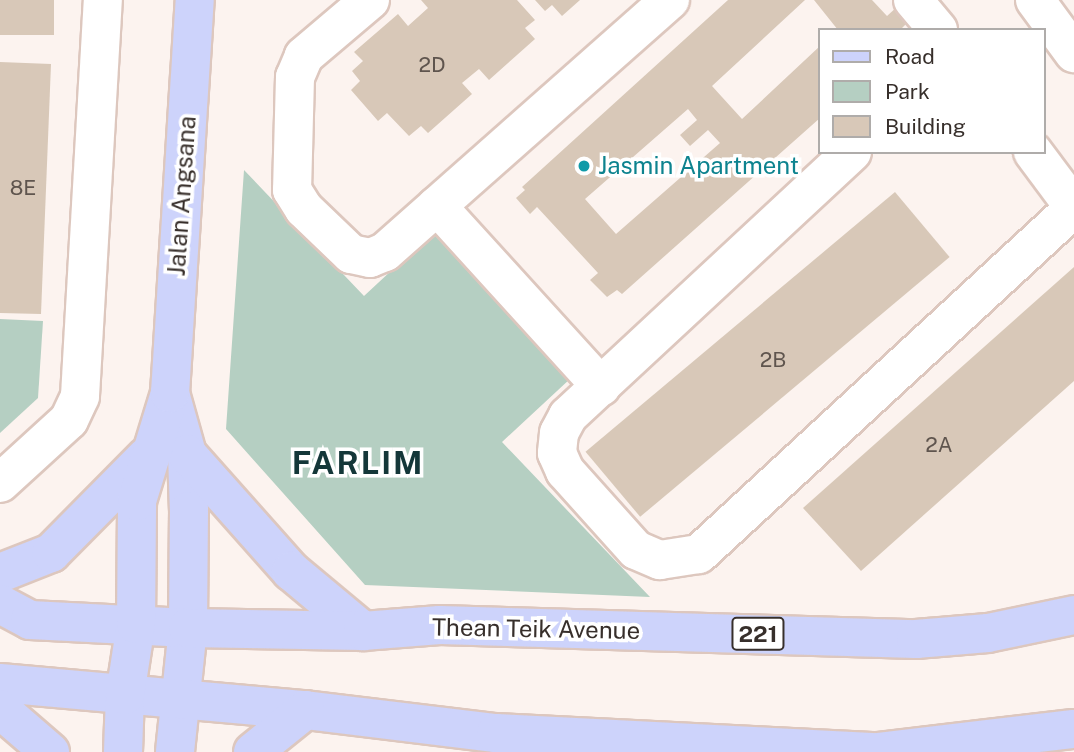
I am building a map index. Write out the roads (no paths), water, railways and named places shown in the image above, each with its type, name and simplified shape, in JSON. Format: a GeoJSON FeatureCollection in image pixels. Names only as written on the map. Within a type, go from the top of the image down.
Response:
{"type":"FeatureCollection","features":[{"type":"Feature","properties":{"kind":"main road","name":"Jalan Angsana"},"geometry":{"type":"LineString","coordinates":[[123,752],[125,695],[136,624],[137,501],[148,456],[170,393],[195,0]]}},
{"type":"Feature","properties":{"kind":"main road","name":"Jalan Angsana"},"geometry":{"type":"LineString","coordinates":[[170,393],[187,454],[188,628],[178,698],[175,752]]}},
{"type":"Feature","properties":{"kind":"main road"},"geometry":{"type":"LineString","coordinates":[[187,454],[292,571],[363,631]]}},
{"type":"Feature","properties":{"kind":"main road"},"geometry":{"type":"LineString","coordinates":[[0,573],[51,552],[148,456]]}},
{"type":"Feature","properties":{"kind":"main road","name":"Thean Teik Avenue"},"geometry":{"type":"LineString","coordinates":[[0,604],[30,620],[188,628],[363,631],[440,625],[916,639],[988,633],[1074,615]]}},
{"type":"Feature","properties":{"kind":"main road"},"geometry":{"type":"LineString","coordinates":[[0,683],[305,710],[496,733],[875,752],[1074,729]]}},
{"type":"Feature","properties":{"kind":"main road"},"geometry":{"type":"LineString","coordinates":[[0,709],[50,752]]}},
{"type":"Feature","properties":{"kind":"main road"},"geometry":{"type":"LineString","coordinates":[[253,752],[305,710]]}},
{"type":"Feature","properties":{"kind":"street"},"geometry":{"type":"LineString","coordinates":[[0,483],[69,420],[80,396],[103,0]]}},
{"type":"Feature","properties":{"kind":"street"},"geometry":{"type":"LineString","coordinates":[[370,0],[304,56],[295,77],[292,190],[304,209],[351,254],[370,258],[385,252],[670,0]]}},
{"type":"Feature","properties":{"kind":"street"},"geometry":{"type":"LineString","coordinates":[[913,0],[936,28]]}},
{"type":"Feature","properties":{"kind":"street"},"geometry":{"type":"LineString","coordinates":[[1035,0],[1074,53]]}},
{"type":"Feature","properties":{"kind":"street"},"geometry":{"type":"LineString","coordinates":[[850,154],[568,416],[559,433],[557,453],[565,471],[636,550],[660,559],[699,554],[1074,208],[1034,154]]}},
{"type":"Feature","properties":{"kind":"street"},"geometry":{"type":"LineString","coordinates":[[437,206],[601,386]]}},
{"type":"Feature","properties":{"kind":"place","name":"Jasmin Apartment"},"geometry":{"type":"Point","coordinates":[584,166]}},
{"type":"Feature","properties":{"kind":"district","name":"FARLIM"},"geometry":{"type":"Point","coordinates":[358,463]}}]}
